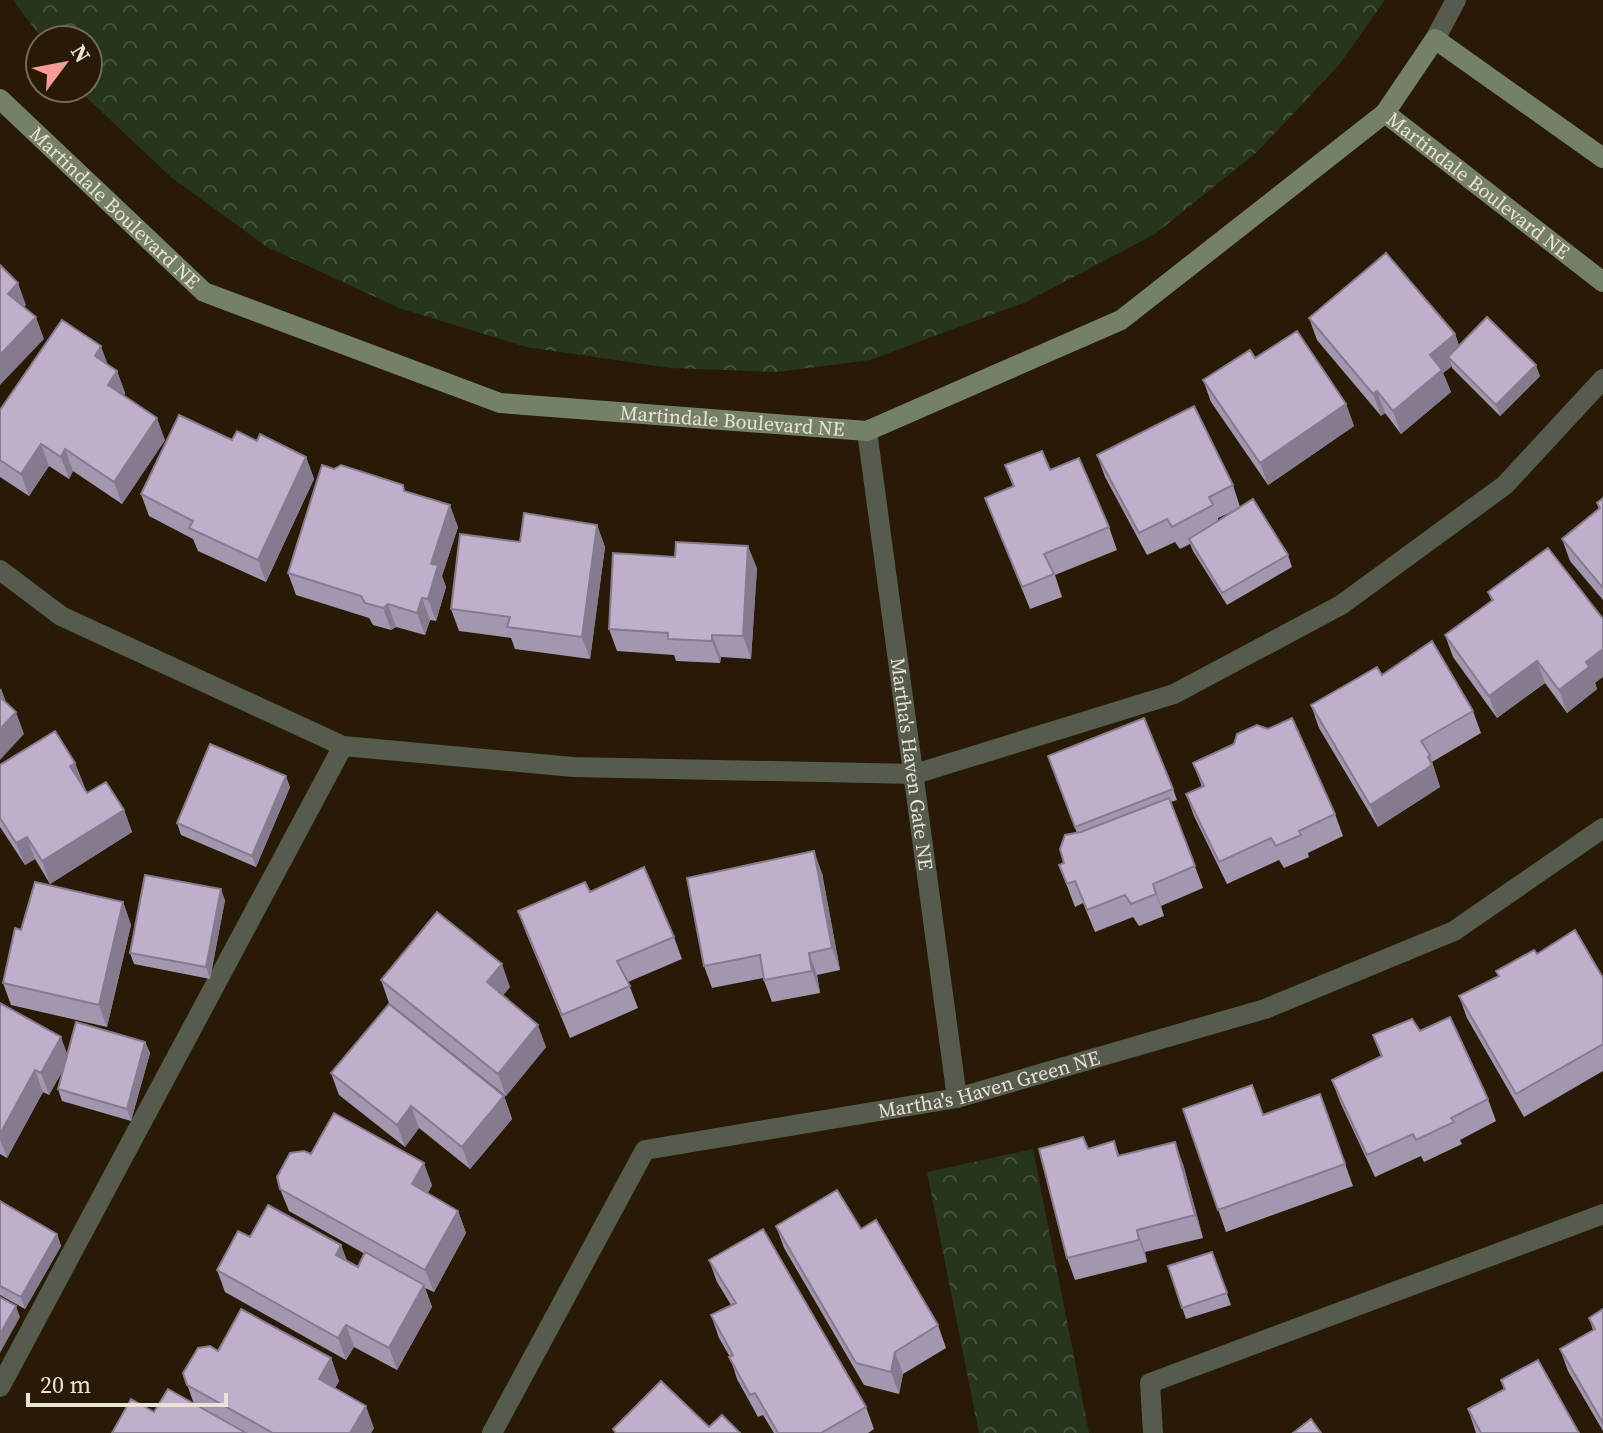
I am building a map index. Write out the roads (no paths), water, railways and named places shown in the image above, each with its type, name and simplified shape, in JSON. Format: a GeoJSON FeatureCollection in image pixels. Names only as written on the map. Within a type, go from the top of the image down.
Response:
{"type":"FeatureCollection","features":[{"type":"Feature","properties":{"kind":"street"},"geometry":{"type":"LineString","coordinates":[[1385,113],[1435,39],[1456,0]]}},
{"type":"Feature","properties":{"kind":"street"},"geometry":{"type":"LineString","coordinates":[[1435,39],[1603,158]]}},
{"type":"Feature","properties":{"kind":"street","name":"Martindale Boulevard NE"},"geometry":{"type":"LineString","coordinates":[[0,99],[204,292],[500,403],[867,431],[1121,320],[1385,113],[1603,282]]}},
{"type":"Feature","properties":{"kind":"street"},"geometry":{"type":"LineString","coordinates":[[0,570],[61,616],[343,746],[573,767],[915,774],[1174,694],[1341,605],[1505,485],[1603,379]]}},
{"type":"Feature","properties":{"kind":"street","name":"Martha's Haven Gate NE"},"geometry":{"type":"LineString","coordinates":[[867,431],[957,1098]]}},
{"type":"Feature","properties":{"kind":"street"},"geometry":{"type":"LineString","coordinates":[[0,1387],[343,746]]}},
{"type":"Feature","properties":{"kind":"street","name":"Martha's Haven Green NE"},"geometry":{"type":"LineString","coordinates":[[492,1433],[645,1150],[957,1098],[1265,1009],[1454,931],[1603,828]]}},
{"type":"Feature","properties":{"kind":"street"},"geometry":{"type":"LineString","coordinates":[[1153,1433],[1150,1383],[1603,1214]]}}]}
